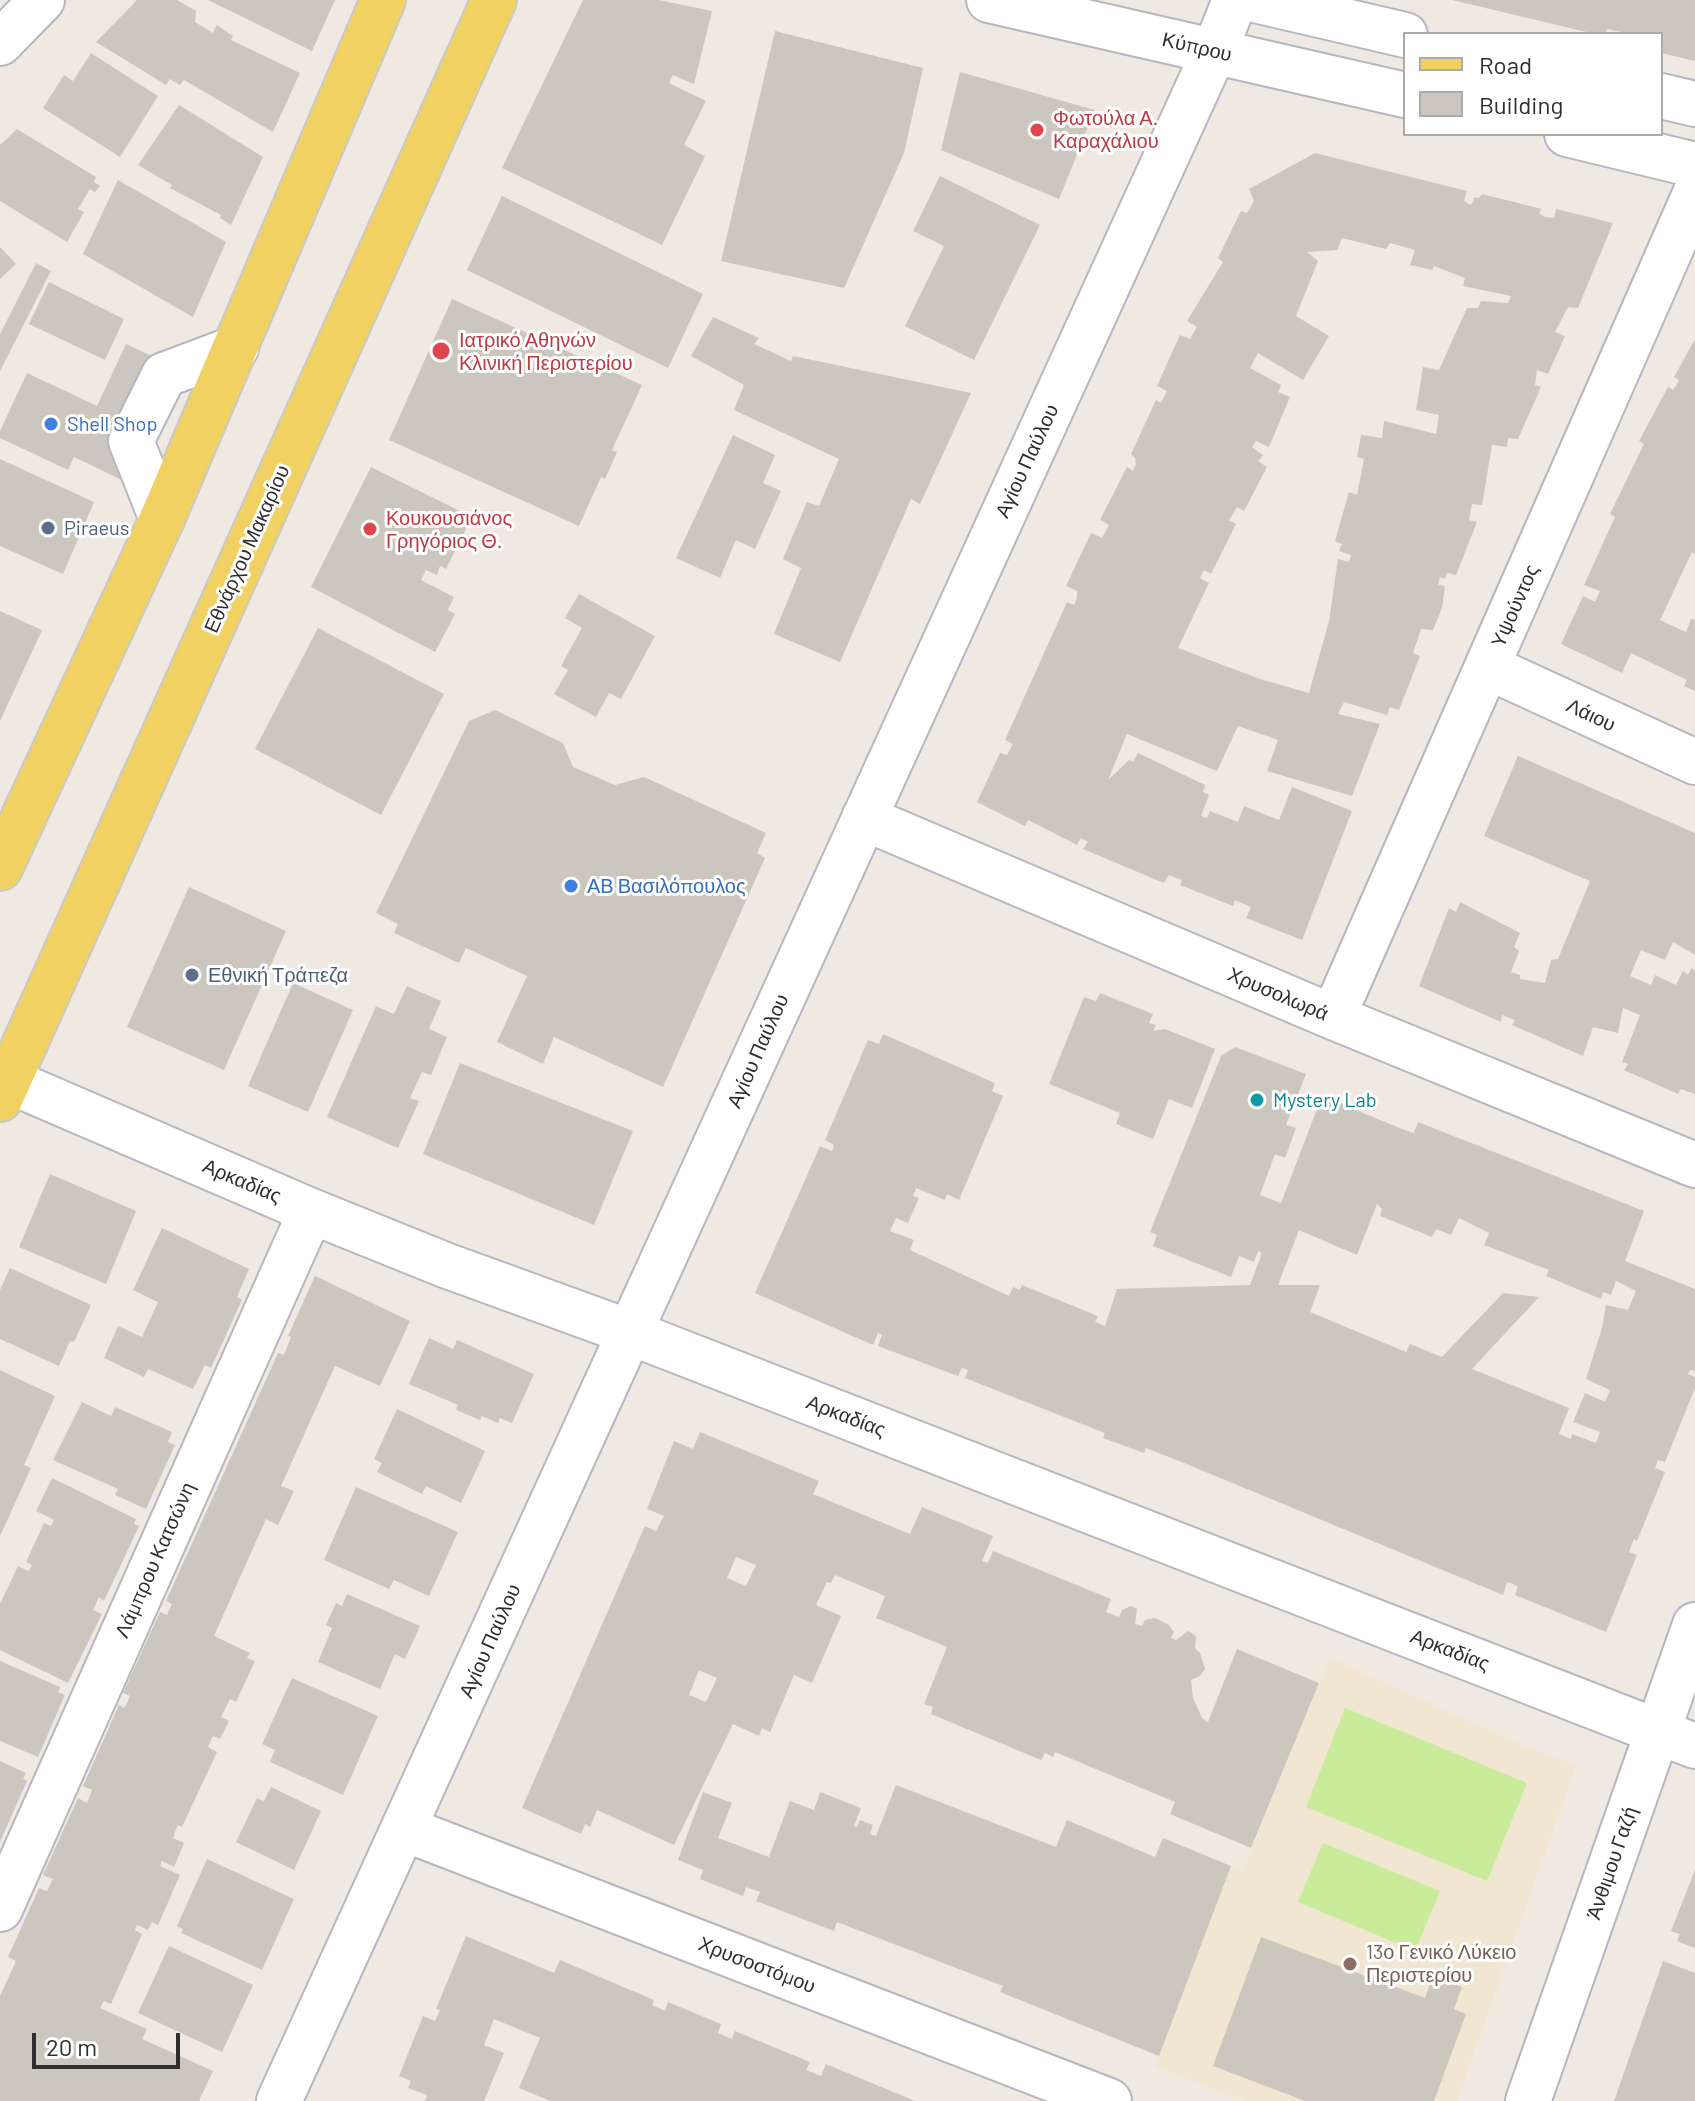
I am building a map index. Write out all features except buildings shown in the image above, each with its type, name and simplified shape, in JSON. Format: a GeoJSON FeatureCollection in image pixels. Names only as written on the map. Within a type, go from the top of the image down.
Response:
{"type":"FeatureCollection","features":[{"type":"Feature","properties":{"kind":"main road"},"geometry":{"type":"LineString","coordinates":[[0,868],[162,519],[383,0]]}},
{"type":"Feature","properties":{"kind":"main road","name":"Εθνάρχου Μακαρίου"},"geometry":{"type":"LineString","coordinates":[[3,1085],[494,0]]}},
{"type":"Feature","properties":{"kind":"street"},"geometry":{"type":"LineString","coordinates":[[0,43],[42,0]]}},
{"type":"Feature","properties":{"kind":"street","name":"Κύπρου"},"geometry":{"type":"LineString","coordinates":[[989,0],[1403,95]]}},
{"type":"Feature","properties":{"kind":"street","name":"Αγίου Παύλου"},"geometry":{"type":"LineString","coordinates":[[279,2101],[1215,50],[1235,0]]}},
{"type":"Feature","properties":{"kind":"street"},"geometry":{"type":"LineString","coordinates":[[1255,0],[1355,11],[1403,34]]}},
{"type":"Feature","properties":{"kind":"street"},"geometry":{"type":"LineString","coordinates":[[1338,79],[1355,11]]}},
{"type":"Feature","properties":{"kind":"street"},"geometry":{"type":"LineString","coordinates":[[1663,96],[1695,104]]}},
{"type":"Feature","properties":{"kind":"street"},"geometry":{"type":"LineString","coordinates":[[1575,136],[1695,165]]}},
{"type":"Feature","properties":{"kind":"street","name":"Υψούντος"},"geometry":{"type":"LineString","coordinates":[[1333,1017],[1695,194]]}},
{"type":"Feature","properties":{"kind":"street"},"geometry":{"type":"LineString","coordinates":[[162,519],[131,441],[164,375],[236,348]]}},
{"type":"Feature","properties":{"kind":"street","name":"Λάιου"},"geometry":{"type":"LineString","coordinates":[[1488,667],[1695,762]]}},
{"type":"Feature","properties":{"kind":"street","name":"Χρυσολωρά"},"geometry":{"type":"LineString","coordinates":[[864,818],[1333,1017],[1695,1165]]}},
{"type":"Feature","properties":{"kind":"street","name":"Αρκαδίας"},"geometry":{"type":"LineString","coordinates":[[3,1085],[445,1265],[629,1332],[1676,1739]]}},
{"type":"Feature","properties":{"kind":"street","name":"Λάμπρου Κατσώνη"},"geometry":{"type":"LineString","coordinates":[[0,1909],[311,1211]]}},
{"type":"Feature","properties":{"kind":"street","name":"Άνθιμου Γαζή"},"geometry":{"type":"LineString","coordinates":[[1528,2101],[1676,1739],[1695,1625]]}},
{"type":"Feature","properties":{"kind":"street","name":"Χρυσοστόμου"},"geometry":{"type":"LineString","coordinates":[[405,1829],[1109,2101]]}},
{"type":"Feature","properties":{"kind":"shaded area","name":"13ο Γενικό Λύκειο Περιστερίου"},"geometry":{"type":"Polygon","coordinates":[[[1330,1658],[1522,1745],[1576,1766],[1457,2101],[1244,2101],[1155,2066],[1231,1866],[1243,1871],[1330,1658]]]}},
{"type":"Feature","properties":{"kind":"green space"},"geometry":{"type":"Polygon","coordinates":[[[1345,1708],[1527,1783],[1487,1881],[1306,1807],[1345,1708]]]}},
{"type":"Feature","properties":{"kind":"green space"},"geometry":{"type":"Polygon","coordinates":[[[1323,1843],[1440,1891],[1415,1951],[1298,1902],[1323,1843]]]}},
{"type":"Feature","properties":{"kind":"place","name":"Φωτούλα Α. Καραχάλιου"},"geometry":{"type":"Point","coordinates":[1037,130]}},
{"type":"Feature","properties":{"kind":"place","name":"Ιατρικό Αθηνών Κλινική Περιστερίου"},"geometry":{"type":"Point","coordinates":[441,351]}},
{"type":"Feature","properties":{"kind":"place","name":"Shell Shop"},"geometry":{"type":"Point","coordinates":[51,424]}},
{"type":"Feature","properties":{"kind":"place","name":"Piraeus"},"geometry":{"type":"Point","coordinates":[48,528]}},
{"type":"Feature","properties":{"kind":"place","name":"Κουκουσιάνος Γρηγόριος Θ."},"geometry":{"type":"Point","coordinates":[370,529]}},
{"type":"Feature","properties":{"kind":"place","name":"ΑΒ Βασιλόπουλος"},"geometry":{"type":"Point","coordinates":[571,886]}},
{"type":"Feature","properties":{"kind":"place","name":"Εθνική Τράπεζα"},"geometry":{"type":"Point","coordinates":[192,975]}},
{"type":"Feature","properties":{"kind":"place","name":"Mystery Lab"},"geometry":{"type":"Point","coordinates":[1257,1100]}},
{"type":"Feature","properties":{"kind":"place","name":"13ο Γενικό Λύκειο Περιστερίου"},"geometry":{"type":"Point","coordinates":[1350,1964]}}]}
